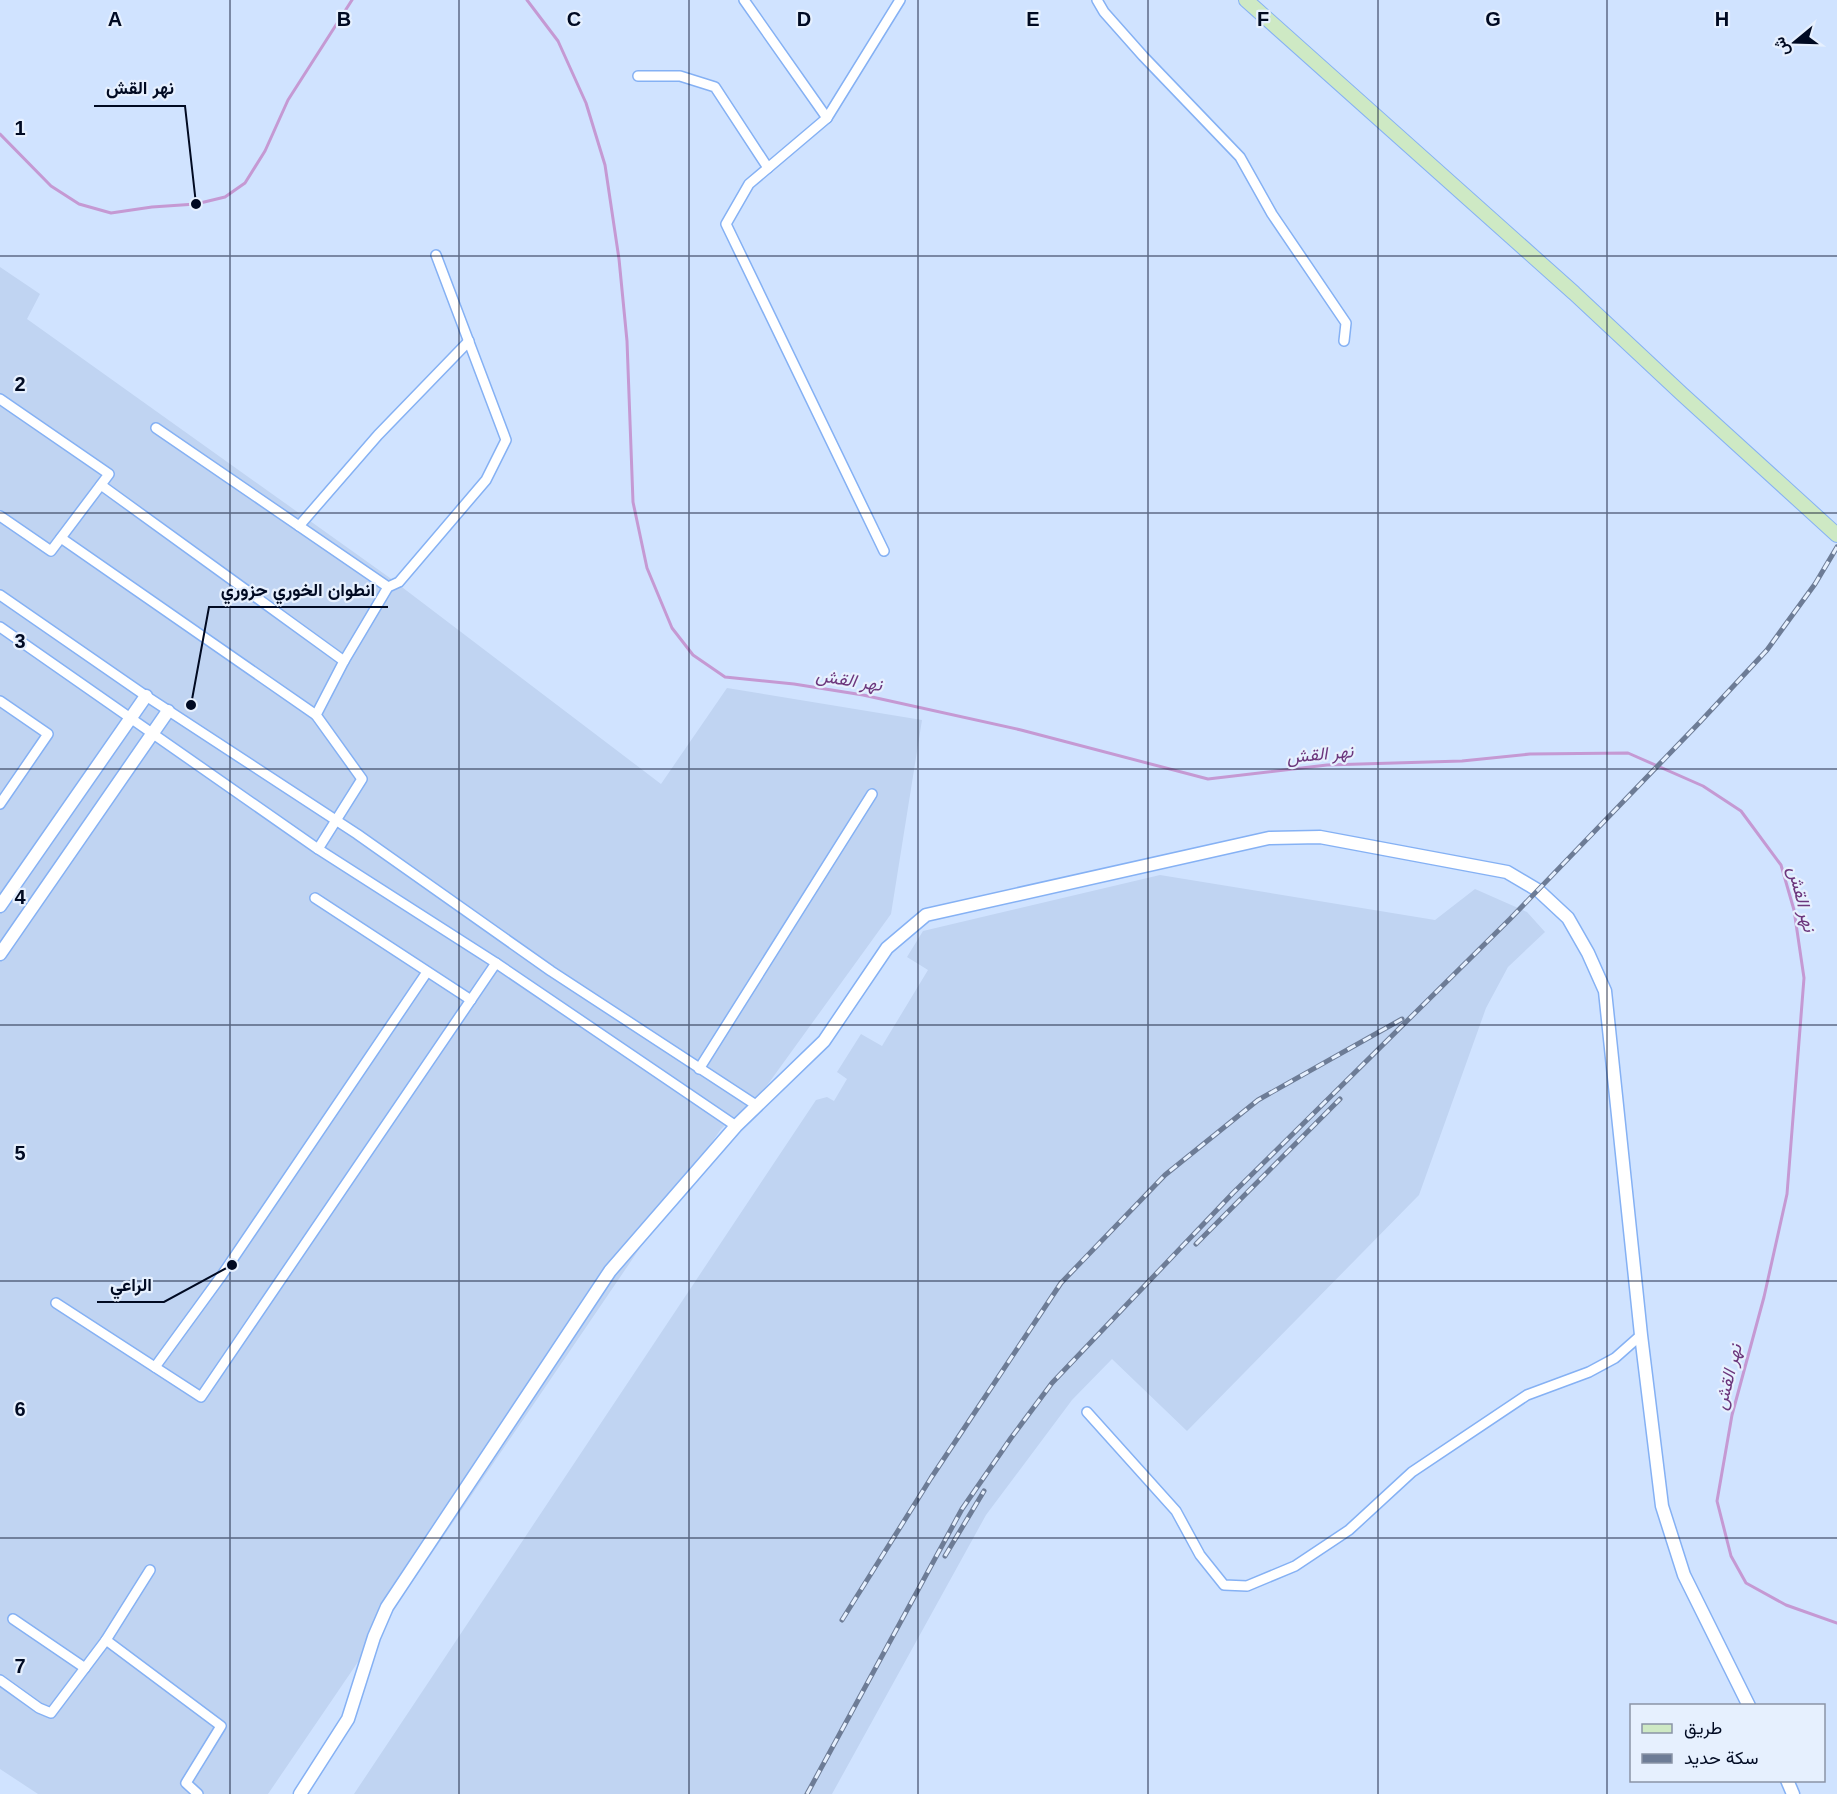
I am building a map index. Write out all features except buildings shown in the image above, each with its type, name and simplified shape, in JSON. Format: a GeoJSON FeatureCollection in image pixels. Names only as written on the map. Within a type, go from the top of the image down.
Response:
{"type":"FeatureCollection","features":[{"type":"Feature","properties":{"kind":"main road"},"geometry":{"type":"LineString","coordinates":[[1246,0],[1574,293],[1837,535]]}},
{"type":"Feature","properties":{"kind":"street"},"geometry":{"type":"LineString","coordinates":[[744,0],[827,118]]}},
{"type":"Feature","properties":{"kind":"street"},"geometry":{"type":"LineString","coordinates":[[884,551],[726,224],[749,184],[827,118],[900,0]]}},
{"type":"Feature","properties":{"kind":"street"},"geometry":{"type":"LineString","coordinates":[[1097,0],[1104,12],[1143,56],[1240,157],[1272,214],[1346,323],[1344,341]]}},
{"type":"Feature","properties":{"kind":"street"},"geometry":{"type":"LineString","coordinates":[[638,76],[680,76],[715,87],[768,168]]}},
{"type":"Feature","properties":{"kind":"street"},"geometry":{"type":"LineString","coordinates":[[316,715],[344,661],[387,588],[399,582],[486,480],[506,440],[436,255]]}},
{"type":"Feature","properties":{"kind":"street"},"geometry":{"type":"LineString","coordinates":[[299,526],[378,435],[469,341]]}},
{"type":"Feature","properties":{"kind":"street"},"geometry":{"type":"LineString","coordinates":[[0,399],[109,474],[51,551],[0,516]]}},
{"type":"Feature","properties":{"kind":"street"},"geometry":{"type":"LineString","coordinates":[[156,428],[387,588]]}},
{"type":"Feature","properties":{"kind":"street"},"geometry":{"type":"LineString","coordinates":[[101,485],[344,661]]}},
{"type":"Feature","properties":{"kind":"street"},"geometry":{"type":"LineString","coordinates":[[61,538],[316,715],[362,779],[318,849]]}},
{"type":"Feature","properties":{"kind":"street"},"geometry":{"type":"LineString","coordinates":[[0,594],[168,711],[335,820],[551,971],[699,1070],[756,1105]]}},
{"type":"Feature","properties":{"kind":"street"},"geometry":{"type":"LineString","coordinates":[[0,627],[318,849],[496,963],[736,1126]]}},
{"type":"Feature","properties":{"kind":"street"},"geometry":{"type":"LineString","coordinates":[[1,901],[146,696]]}},
{"type":"Feature","properties":{"kind":"street"},"geometry":{"type":"LineString","coordinates":[[0,701],[48,734],[0,804]]}},
{"type":"Feature","properties":{"kind":"street"},"geometry":{"type":"LineString","coordinates":[[0,954],[168,711]]}},
{"type":"Feature","properties":{"kind":"street"},"geometry":{"type":"LineString","coordinates":[[699,1070],[872,794]]}},
{"type":"Feature","properties":{"kind":"street"},"geometry":{"type":"LineString","coordinates":[[300,1794],[348,1719],[374,1637],[387,1607],[610,1271],[736,1126],[824,1041],[887,948],[926,915],[1269,838],[1320,837],[1507,872],[1539,891],[1568,918],[1588,953],[1605,991],[1641,1335],[1662,1506],[1684,1575],[1748,1704]]}},
{"type":"Feature","properties":{"kind":"street"},"geometry":{"type":"LineString","coordinates":[[315,898],[471,1000]]}},
{"type":"Feature","properties":{"kind":"street"},"geometry":{"type":"LineString","coordinates":[[56,1303],[201,1397],[496,963]]}},
{"type":"Feature","properties":{"kind":"street"},"geometry":{"type":"LineString","coordinates":[[155,1367],[222,1275],[427,972]]}},
{"type":"Feature","properties":{"kind":"street"},"geometry":{"type":"LineString","coordinates":[[1087,1412],[1176,1511],[1200,1555],[1224,1585],[1247,1586],[1295,1566],[1349,1530],[1412,1472],[1527,1395],[1589,1372],[1615,1358],[1641,1335]]}},
{"type":"Feature","properties":{"kind":"street"},"geometry":{"type":"LineString","coordinates":[[0,1680],[39,1708],[51,1713],[106,1640],[150,1570]]}},
{"type":"Feature","properties":{"kind":"street"},"geometry":{"type":"LineString","coordinates":[[13,1619],[85,1668]]}},
{"type":"Feature","properties":{"kind":"street"},"geometry":{"type":"LineString","coordinates":[[106,1640],[221,1726],[186,1783],[198,1794]]}},
{"type":"Feature","properties":{"kind":"shaded area"},"geometry":{"type":"Polygon","coordinates":[[[0,267],[40,294],[27,319],[390,578],[661,784],[727,688],[922,720],[891,914],[763,1091],[721,1129],[268,1794],[38,1794],[0,1769],[0,267]]]}},
{"type":"Feature","properties":{"kind":"shaded area"},"geometry":{"type":"Polygon","coordinates":[[[1160,875],[1435,920],[1475,889],[1527,912],[1545,932],[1508,967],[1486,1008],[1419,1195],[1187,1431],[1112,1359],[1072,1400],[986,1515],[832,1794],[354,1794],[816,1100],[827,1097],[834,1101],[847,1079],[837,1072],[861,1034],[882,1046],[928,970],[907,957],[923,931],[1160,875]]]}},
{"type":"Feature","properties":{"kind":"waterway","name":"نهر القش"},"geometry":{"type":"LineString","coordinates":[[0,134],[51,186],[79,204],[111,213],[196,204],[225,197],[245,183],[265,151],[288,100],[352,0]]}},
{"type":"Feature","properties":{"kind":"waterway","name":"نهر القش"},"geometry":{"type":"LineString","coordinates":[[527,0],[558,41],[586,103],[605,165],[619,259],[627,341],[633,502],[647,568],[672,628],[693,655],[725,677],[794,684],[863,695],[1021,730],[1208,779],[1327,765],[1462,761],[1530,754],[1628,753],[1703,786],[1741,811],[1781,865],[1794,910],[1804,978],[1787,1194],[1764,1297],[1732,1415],[1717,1501],[1731,1556],[1746,1583],[1786,1605],[1837,1623]]}},
{"type":"Feature","properties":{"kind":"railway"},"geometry":{"type":"LineString","coordinates":[[807,1794],[962,1509],[1052,1383],[1233,1193],[1510,919],[1700,722],[1767,650],[1815,584],[1837,547]]}},
{"type":"Feature","properties":{"kind":"railway"},"geometry":{"type":"LineString","coordinates":[[842,1620],[931,1478],[1061,1283],[1165,1175],[1258,1100],[1402,1019]]}},
{"type":"Feature","properties":{"kind":"railway"},"geometry":{"type":"LineString","coordinates":[[1196,1244],[1340,1099]]}},
{"type":"Feature","properties":{"kind":"railway"},"geometry":{"type":"LineString","coordinates":[[945,1556],[984,1491]]}},
{"type":"Feature","properties":{"kind":"place","name":"نهر القش"},"geometry":{"type":"Point","coordinates":[196,204]}},
{"type":"Feature","properties":{"kind":"place","name":"انطوان الخوري حزوري"},"geometry":{"type":"Point","coordinates":[191,705]}},
{"type":"Feature","properties":{"kind":"place","name":"الراعي"},"geometry":{"type":"Point","coordinates":[232,1265]}}]}
